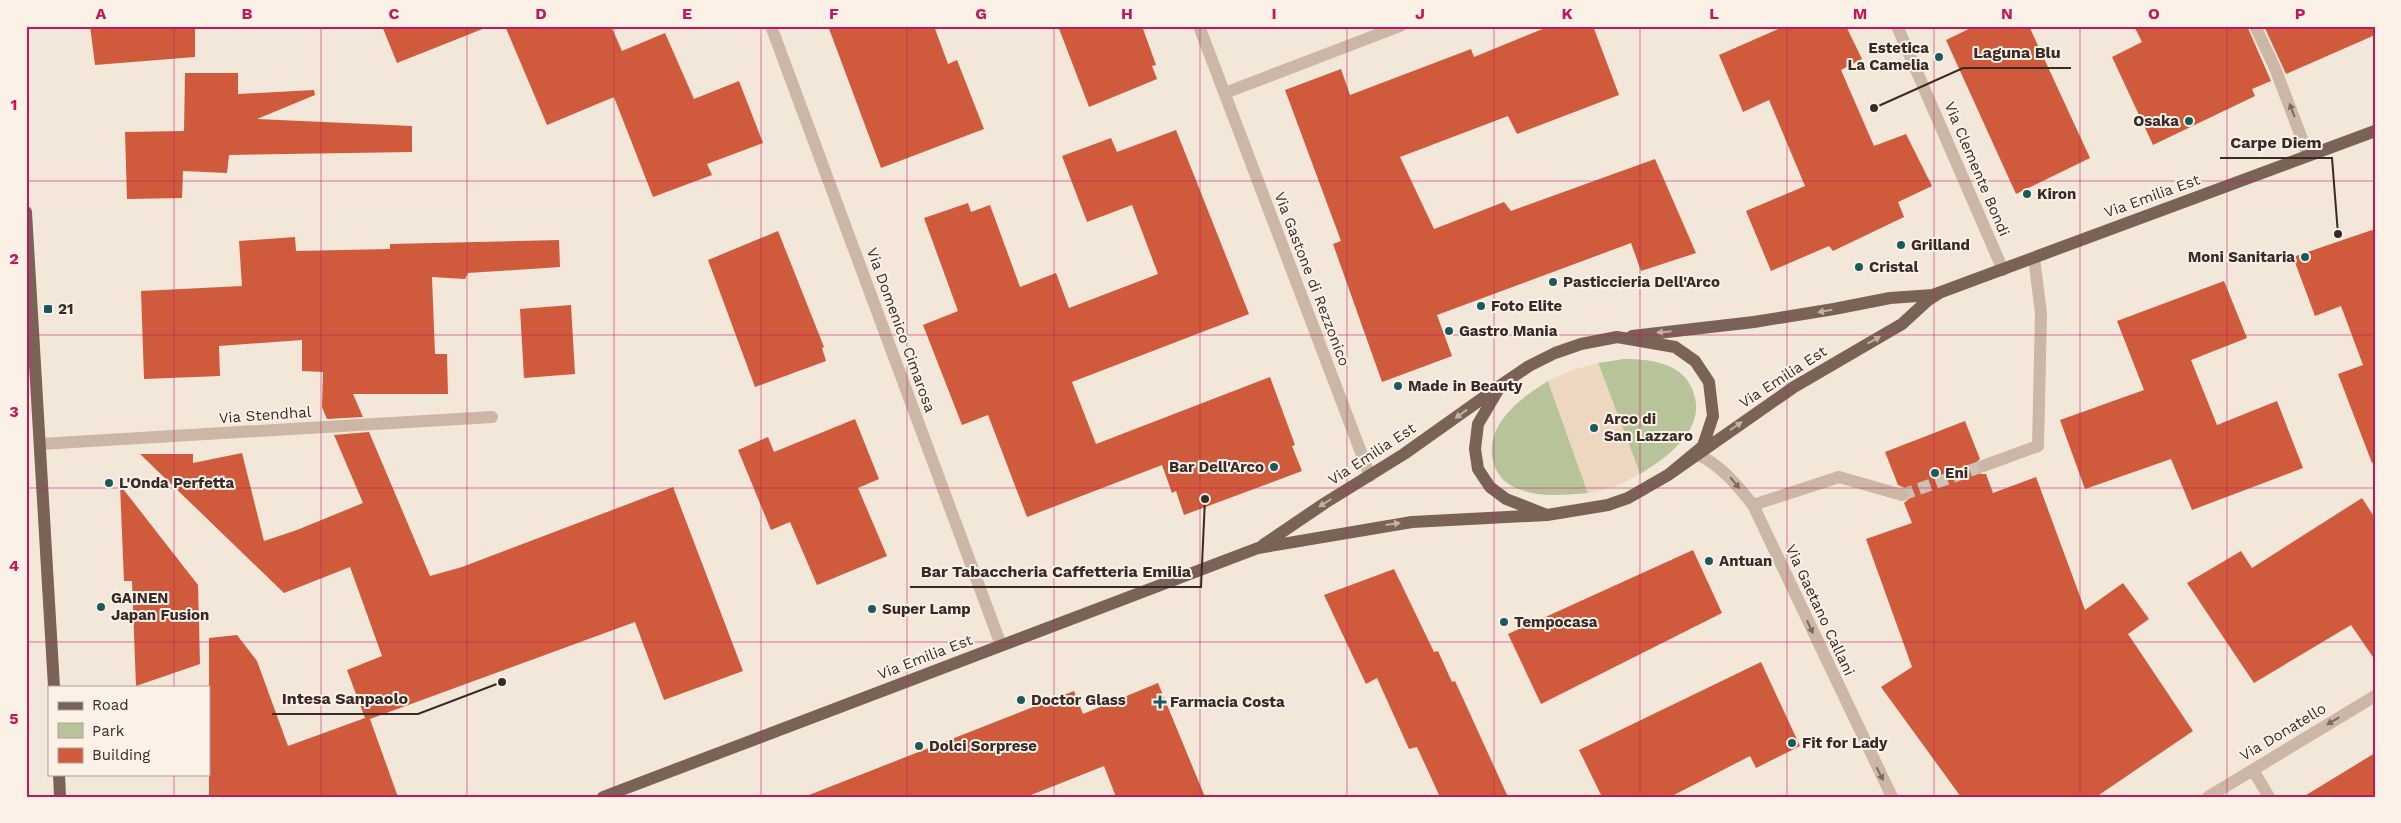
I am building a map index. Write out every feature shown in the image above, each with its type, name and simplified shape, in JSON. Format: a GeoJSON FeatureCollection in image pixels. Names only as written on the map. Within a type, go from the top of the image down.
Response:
{"type":"FeatureCollection","features":[{"type":"Feature","properties":{"kind":"main road","name":"Via Emilia Est"},"geometry":{"type":"LineString","coordinates":[[1258,548],[1297,521],[1370,476],[1529,366],[1555,353],[1581,344],[1617,337],[1762,321],[1890,298],[1924,296],[1941,292],[2375,131]]}},
{"type":"Feature","properties":{"kind":"main road"},"geometry":{"type":"LineString","coordinates":[[26,212],[54,686]]}},
{"type":"Feature","properties":{"kind":"main road","name":"Via Emilia Est"},"geometry":{"type":"LineString","coordinates":[[603,797],[1258,548],[1412,522],[1547,516],[1608,505],[1628,498],[1668,475],[1810,377],[1902,324],[1941,292]]}},
{"type":"Feature","properties":{"kind":"main road","name":"Via Emilia Est"},"geometry":{"type":"LineString","coordinates":[[1617,337],[1674,347],[1695,361],[1710,382],[1713,416],[1702,446],[1668,475]]}},
{"type":"Feature","properties":{"kind":"main road","name":"Via Emilia Est"},"geometry":{"type":"LineString","coordinates":[[1501,385],[1478,424],[1475,449],[1478,469],[1490,487],[1506,498],[1547,516]]}},
{"type":"Feature","properties":{"kind":"main road"},"geometry":{"type":"LineString","coordinates":[[59,776],[60,797]]}},
{"type":"Feature","properties":{"kind":"street","name":"Via Domenico Cimarosa"},"geometry":{"type":"LineString","coordinates":[[771,26],[1001,646]]}},
{"type":"Feature","properties":{"kind":"street","name":"Via Gastone di Rezzonico"},"geometry":{"type":"LineString","coordinates":[[1199,26],[1370,476]]}},
{"type":"Feature","properties":{"kind":"street"},"geometry":{"type":"LineString","coordinates":[[1224,93],[1400,26]]}},
{"type":"Feature","properties":{"kind":"street","name":"Via Clemente Bondi"},"geometry":{"type":"LineString","coordinates":[[1897,26],[2003,270]]}},
{"type":"Feature","properties":{"kind":"street"},"geometry":{"type":"LineString","coordinates":[[2255,26],[2275,68],[2308,156]]}},
{"type":"Feature","properties":{"kind":"street"},"geometry":{"type":"LineString","coordinates":[[1983,466],[2038,446],[2041,313],[2034,258]]}},
{"type":"Feature","properties":{"kind":"street","name":"Via Stendhal"},"geometry":{"type":"LineString","coordinates":[[40,444],[492,417]]}},
{"type":"Feature","properties":{"kind":"street","name":"Via Gaetano Callani"},"geometry":{"type":"LineString","coordinates":[[1697,454],[1713,463],[1732,479],[1753,505],[1892,797]]}},
{"type":"Feature","properties":{"kind":"street"},"geometry":{"type":"LineString","coordinates":[[1753,505],[1839,477],[1902,496]]}},
{"type":"Feature","properties":{"kind":"street","name":"Via Donatello"},"geometry":{"type":"LineString","coordinates":[[2208,797],[2375,696]]}},
{"type":"Feature","properties":{"kind":"street"},"geometry":{"type":"LineString","coordinates":[[2253,770],[2269,797]]}},
{"type":"Feature","properties":{"kind":"green space"},"geometry":{"type":"Polygon","coordinates":[[[1624,359],[1658,362],[1677,371],[1691,387],[1696,402],[1694,419],[1684,438],[1667,456],[1640,474],[1598,363],[1624,359]]]}},
{"type":"Feature","properties":{"kind":"green space"},"geometry":{"type":"Polygon","coordinates":[[[1548,381],[1588,493],[1552,495],[1525,491],[1505,482],[1495,468],[1492,451],[1493,438],[1498,426],[1515,405],[1548,381]]]}},
{"type":"Feature","properties":{"kind":"shaded area"},"geometry":{"type":"Polygon","coordinates":[[[1598,363],[1640,474],[1615,487],[1588,493],[1548,381],[1572,370],[1598,363]]]}},
{"type":"Feature","properties":{"kind":"building"},"geometry":{"type":"Polygon","coordinates":[[[90,26],[195,26],[195,57],[95,65],[90,26]]]}},
{"type":"Feature","properties":{"kind":"building"},"geometry":{"type":"Polygon","coordinates":[[[382,26],[485,26],[485,28],[397,63],[382,26]]]}},
{"type":"Feature","properties":{"kind":"building"},"geometry":{"type":"Polygon","coordinates":[[[505,26],[611,26],[622,51],[665,33],[694,99],[739,81],[763,143],[707,164],[712,175],[653,197],[614,97],[547,125],[505,26]]]}},
{"type":"Feature","properties":{"kind":"building"},"geometry":{"type":"Polygon","coordinates":[[[828,26],[934,26],[948,64],[957,60],[984,129],[881,168],[828,26]]]}},
{"type":"Feature","properties":{"kind":"building"},"geometry":{"type":"Polygon","coordinates":[[[1058,26],[1142,26],[1156,65],[1152,66],[1157,79],[1089,107],[1058,26]]]}},
{"type":"Feature","properties":{"kind":"building"},"geometry":{"type":"Polygon","coordinates":[[[1550,26],[1593,26],[1619,95],[1517,134],[1508,116],[1400,157],[1434,229],[1504,202],[1511,211],[1655,159],[1696,253],[1641,271],[1631,243],[1437,315],[1452,356],[1382,382],[1333,244],[1341,241],[1285,90],[1341,69],[1350,95],[1471,49],[1474,57],[1550,26]]]}},
{"type":"Feature","properties":{"kind":"building"},"geometry":{"type":"Polygon","coordinates":[[[1785,26],[1846,26],[1862,59],[1841,70],[1874,146],[1906,134],[1932,186],[1898,202],[1904,217],[1833,251],[1829,246],[1771,271],[1746,211],[1805,186],[1769,100],[1743,112],[1719,55],[1785,26]]]}},
{"type":"Feature","properties":{"kind":"building"},"geometry":{"type":"Polygon","coordinates":[[[1975,26],[2029,26],[2090,158],[2016,194],[1946,40],[1975,26]]]}},
{"type":"Feature","properties":{"kind":"building"},"geometry":{"type":"Polygon","coordinates":[[[2134,26],[2247,26],[2271,81],[2252,89],[2255,96],[2153,145],[2112,57],[2142,42],[2134,26]]]}},
{"type":"Feature","properties":{"kind":"building"},"geometry":{"type":"Polygon","coordinates":[[[2264,26],[2375,26],[2375,35],[2286,74],[2264,26]]]}},
{"type":"Feature","properties":{"kind":"building"},"geometry":{"type":"Polygon","coordinates":[[[185,73],[238,73],[238,94],[314,90],[315,95],[257,119],[412,126],[412,152],[229,155],[227,173],[183,171],[182,198],[127,199],[125,132],[184,131],[185,73]]]}},
{"type":"Feature","properties":{"kind":"building"},"geometry":{"type":"Polygon","coordinates":[[[1176,130],[1249,314],[1072,382],[1096,444],[1270,377],[1295,445],[1292,446],[1302,471],[1184,515],[1176,491],[1172,493],[1162,465],[1027,517],[988,415],[962,425],[923,325],[958,311],[924,218],[968,203],[971,212],[990,205],[1020,287],[1056,273],[1069,308],[1158,274],[1132,205],[1087,222],[1062,156],[1111,138],[1117,152],[1176,130]]]}},
{"type":"Feature","properties":{"kind":"building"},"geometry":{"type":"Polygon","coordinates":[[[2375,229],[2375,462],[2372,463],[2338,374],[2363,365],[2341,306],[2315,316],[2293,257],[2375,229]]]}},
{"type":"Feature","properties":{"kind":"building"},"geometry":{"type":"Polygon","coordinates":[[[778,231],[824,347],[822,348],[826,361],[755,387],[708,260],[778,231]]]}},
{"type":"Feature","properties":{"kind":"building"},"geometry":{"type":"Polygon","coordinates":[[[295,237],[296,251],[390,249],[390,244],[559,240],[560,267],[468,273],[465,279],[432,277],[435,354],[447,354],[448,394],[353,394],[363,417],[327,419],[322,407],[323,372],[302,371],[302,340],[219,346],[220,376],[144,379],[141,291],[242,286],[239,241],[295,237]]]}},
{"type":"Feature","properties":{"kind":"building"},"geometry":{"type":"Polygon","coordinates":[[[2224,281],[2247,338],[2191,360],[2217,425],[2277,401],[2303,468],[2192,510],[2171,459],[2085,489],[2060,420],[2144,390],[2117,321],[2224,281]]]}},
{"type":"Feature","properties":{"kind":"building"},"geometry":{"type":"Polygon","coordinates":[[[571,305],[575,374],[524,378],[520,309],[571,305]]]}},
{"type":"Feature","properties":{"kind":"building"},"geometry":{"type":"Polygon","coordinates":[[[855,419],[879,479],[858,488],[887,556],[817,585],[790,522],[771,530],[738,450],[768,437],[774,452],[855,419]]]}},
{"type":"Feature","properties":{"kind":"building"},"geometry":{"type":"Polygon","coordinates":[[[1965,421],[1980,459],[1975,464],[1976,469],[1981,474],[1986,474],[1993,493],[2036,477],[2085,610],[2123,583],[2149,619],[2128,634],[2193,731],[2096,797],[1961,797],[1881,687],[1912,667],[1866,539],[1912,523],[1904,503],[1910,498],[1910,493],[1907,489],[1898,485],[1885,452],[1965,421]]]}},
{"type":"Feature","properties":{"kind":"building"},"geometry":{"type":"Polygon","coordinates":[[[369,432],[430,576],[462,567],[673,487],[743,671],[664,700],[635,622],[370,719],[398,797],[209,797],[209,638],[237,635],[257,661],[288,746],[365,718],[347,670],[382,656],[350,567],[284,593],[140,454],[193,454],[193,463],[242,453],[264,541],[297,530],[363,503],[334,435],[369,432]]]}},
{"type":"Feature","properties":{"kind":"building"},"geometry":{"type":"Polygon","coordinates":[[[120,485],[198,585],[200,664],[136,686],[132,581],[124,581],[120,485]]]}},
{"type":"Feature","properties":{"kind":"building"},"geometry":{"type":"Polygon","coordinates":[[[2362,498],[2375,518],[2375,660],[2351,625],[2254,683],[2187,583],[2241,551],[2252,568],[2362,498]]]}},
{"type":"Feature","properties":{"kind":"building"},"geometry":{"type":"Polygon","coordinates":[[[1693,550],[1722,613],[1541,704],[1508,634],[1693,550]]]}},
{"type":"Feature","properties":{"kind":"building"},"geometry":{"type":"Polygon","coordinates":[[[1394,569],[1434,652],[1438,651],[1452,682],[1455,681],[1508,797],[1440,797],[1417,747],[1409,749],[1377,678],[1366,684],[1324,595],[1394,569]]]}},
{"type":"Feature","properties":{"kind":"building"},"geometry":{"type":"Polygon","coordinates":[[[1761,662],[1800,746],[1756,768],[1750,756],[1670,797],[1602,797],[1579,750],[1761,662]]]}},
{"type":"Feature","properties":{"kind":"building"},"geometry":{"type":"Polygon","coordinates":[[[1158,683],[1205,797],[1116,797],[1104,766],[1026,797],[809,797],[809,795],[1074,691],[1083,714],[1158,683]]]}},
{"type":"Feature","properties":{"kind":"building"},"geometry":{"type":"Polygon","coordinates":[[[2375,753],[2375,797],[2303,797],[2375,753]]]}},
{"type":"Feature","properties":{"kind":"tunnel"},"geometry":{"type":"LineString","coordinates":[[1902,495],[1983,466]]}},
{"type":"Feature","properties":{"kind":"place","name":"Estetica La Camelia"},"geometry":{"type":"Point","coordinates":[1939,57]}},
{"type":"Feature","properties":{"kind":"place","name":"Laguna Blu"},"geometry":{"type":"Point","coordinates":[1874,108]}},
{"type":"Feature","properties":{"kind":"place","name":"Osaka"},"geometry":{"type":"Point","coordinates":[2189,121]}},
{"type":"Feature","properties":{"kind":"place","name":"Kiron"},"geometry":{"type":"Point","coordinates":[2027,194]}},
{"type":"Feature","properties":{"kind":"place","name":"Carpe Diem"},"geometry":{"type":"Point","coordinates":[2338,234]}},
{"type":"Feature","properties":{"kind":"place","name":"Grilland"},"geometry":{"type":"Point","coordinates":[1901,245]}},
{"type":"Feature","properties":{"kind":"place","name":"Moni Sanitaria"},"geometry":{"type":"Point","coordinates":[2305,257]}},
{"type":"Feature","properties":{"kind":"place","name":"Cristal"},"geometry":{"type":"Point","coordinates":[1859,267]}},
{"type":"Feature","properties":{"kind":"place","name":"Pasticcieria Dell'Arco"},"geometry":{"type":"Point","coordinates":[1553,282]}},
{"type":"Feature","properties":{"kind":"place","name":"Foto Elite"},"geometry":{"type":"Point","coordinates":[1481,306]}},
{"type":"Feature","properties":{"kind":"place","name":"21"},"geometry":{"type":"Point","coordinates":[48,309]}},
{"type":"Feature","properties":{"kind":"place","name":"Gastro Mania"},"geometry":{"type":"Point","coordinates":[1449,331]}},
{"type":"Feature","properties":{"kind":"place","name":"Made in Beauty"},"geometry":{"type":"Point","coordinates":[1398,386]}},
{"type":"Feature","properties":{"kind":"place","name":"Arco di San Lazzaro"},"geometry":{"type":"Point","coordinates":[1594,428]}},
{"type":"Feature","properties":{"kind":"place","name":"Bar Dell'Arco"},"geometry":{"type":"Point","coordinates":[1274,467]}},
{"type":"Feature","properties":{"kind":"place","name":"Eni"},"geometry":{"type":"Point","coordinates":[1935,473]}},
{"type":"Feature","properties":{"kind":"place","name":"L'Onda Perfetta"},"geometry":{"type":"Point","coordinates":[109,483]}},
{"type":"Feature","properties":{"kind":"place","name":"Bar Tabaccheria Caffetteria Emilia"},"geometry":{"type":"Point","coordinates":[1205,499]}},
{"type":"Feature","properties":{"kind":"place","name":"Antuan"},"geometry":{"type":"Point","coordinates":[1709,561]}},
{"type":"Feature","properties":{"kind":"place","name":"GAINEN Japan Fusion"},"geometry":{"type":"Point","coordinates":[101,607]}},
{"type":"Feature","properties":{"kind":"place","name":"Super Lamp"},"geometry":{"type":"Point","coordinates":[872,609]}},
{"type":"Feature","properties":{"kind":"place","name":"Tempocasa"},"geometry":{"type":"Point","coordinates":[1504,622]}},
{"type":"Feature","properties":{"kind":"place","name":"Intesa Sanpaolo"},"geometry":{"type":"Point","coordinates":[502,682]}},
{"type":"Feature","properties":{"kind":"place","name":"Doctor Glass"},"geometry":{"type":"Point","coordinates":[1021,700]}},
{"type":"Feature","properties":{"kind":"place","name":"Farmacia Costa"},"geometry":{"type":"Point","coordinates":[1160,702]}},
{"type":"Feature","properties":{"kind":"place","name":"Fit for Lady"},"geometry":{"type":"Point","coordinates":[1792,743]}},
{"type":"Feature","properties":{"kind":"place","name":"Dolci Sorprese"},"geometry":{"type":"Point","coordinates":[919,746]}}]}
